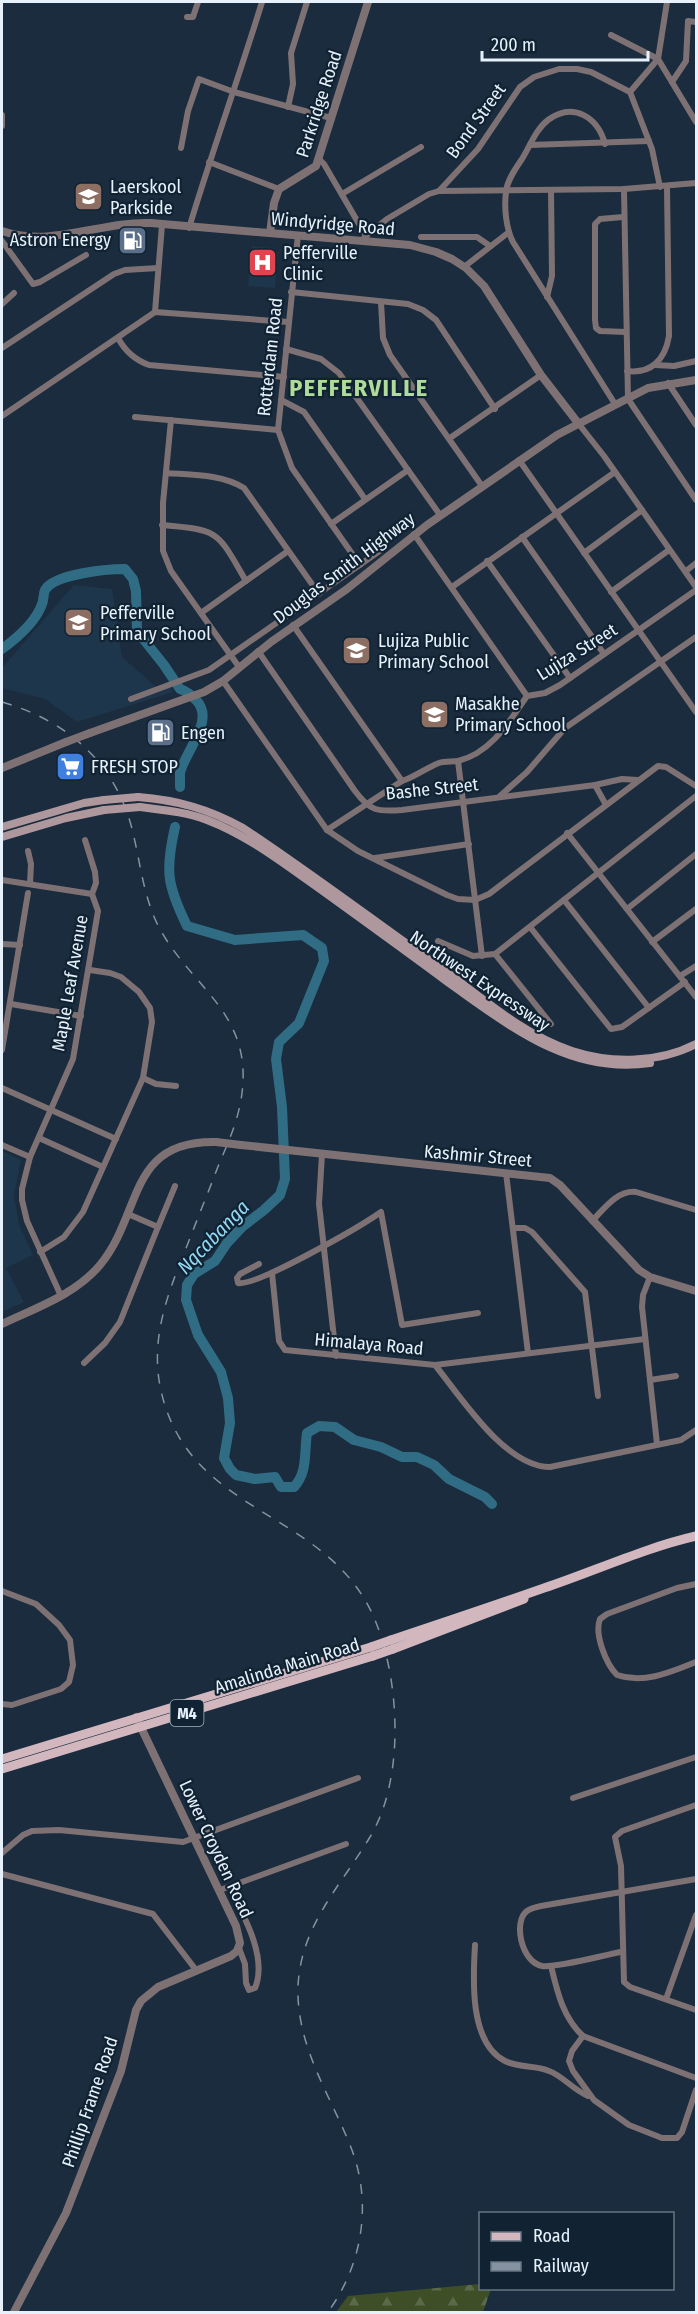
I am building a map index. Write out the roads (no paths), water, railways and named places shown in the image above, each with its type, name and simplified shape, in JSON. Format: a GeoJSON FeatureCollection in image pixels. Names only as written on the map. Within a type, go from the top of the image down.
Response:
{"type":"FeatureCollection","features":[{"type":"Feature","properties":{"kind":"main road"},"geometry":{"type":"LineString","coordinates":[[2,827],[104,800],[138,796],[177,801],[198,807],[229,820],[270,850]]}},
{"type":"Feature","properties":{"kind":"main road"},"geometry":{"type":"LineString","coordinates":[[2,837],[66,818],[104,810],[140,807],[173,811],[206,819],[270,850]]}},
{"type":"Feature","properties":{"kind":"main road","name":"Northwest Expressway"},"geometry":{"type":"LineString","coordinates":[[270,850],[509,1018],[557,1045],[591,1056],[639,1059],[661,1056],[696,1044]]}},
{"type":"Feature","properties":{"kind":"main road","name":"Northwest Expressway"},"geometry":{"type":"LineString","coordinates":[[270,850],[501,1020],[556,1052],[591,1062],[614,1065],[662,1062],[696,1050]]}},
{"type":"Feature","properties":{"kind":"main road","name":"Amalinda Main Road"},"geometry":{"type":"LineString","coordinates":[[2,1769],[141,1727],[502,1609],[542,1589],[662,1545],[696,1536]]}},
{"type":"Feature","properties":{"kind":"main road","name":"Amalinda Main Road"},"geometry":{"type":"LineString","coordinates":[[2,1759],[136,1717],[372,1652]]}},
{"type":"Feature","properties":{"kind":"street"},"geometry":{"type":"LineString","coordinates":[[187,17],[193,17],[198,2]]}},
{"type":"Feature","properties":{"kind":"street"},"geometry":{"type":"LineString","coordinates":[[189,228],[261,2]]}},
{"type":"Feature","properties":{"kind":"street"},"geometry":{"type":"LineString","coordinates":[[288,107],[293,84],[291,53],[307,2]]}},
{"type":"Feature","properties":{"kind":"street","name":"Parkridge Road"},"geometry":{"type":"LineString","coordinates":[[279,189],[312,170],[319,159],[368,2]]}},
{"type":"Feature","properties":{"kind":"street"},"geometry":{"type":"LineString","coordinates":[[627,371],[639,372],[655,365],[664,355],[669,336],[663,187],[649,141],[630,92],[658,59],[667,2]]}},
{"type":"Feature","properties":{"kind":"street"},"geometry":{"type":"LineString","coordinates":[[672,82],[686,61],[688,21],[696,22]]}},
{"type":"Feature","properties":{"kind":"street"},"geometry":{"type":"LineString","coordinates":[[611,35],[658,59],[696,122]]}},
{"type":"Feature","properties":{"kind":"street","name":"Bond Street"},"geometry":{"type":"LineString","coordinates":[[364,238],[387,219],[429,194],[439,191],[478,149],[520,87],[534,77],[559,69],[577,69],[591,72],[630,92]]}},
{"type":"Feature","properties":{"kind":"street"},"geometry":{"type":"LineString","coordinates":[[181,148],[188,111],[199,79],[234,92],[331,118]]}},
{"type":"Feature","properties":{"kind":"street"},"geometry":{"type":"LineString","coordinates":[[605,144],[596,123],[587,116],[574,112],[549,119],[530,145],[506,191],[509,232],[516,248],[615,404]]}},
{"type":"Feature","properties":{"kind":"street"},"geometry":{"type":"LineString","coordinates":[[2,115],[2,126]]}},
{"type":"Feature","properties":{"kind":"street"},"geometry":{"type":"LineString","coordinates":[[530,145],[649,141]]}},
{"type":"Feature","properties":{"kind":"street"},"geometry":{"type":"LineString","coordinates":[[342,194],[421,147]]}},
{"type":"Feature","properties":{"kind":"street"},"geometry":{"type":"LineString","coordinates":[[319,159],[342,194],[364,238]]}},
{"type":"Feature","properties":{"kind":"street"},"geometry":{"type":"LineString","coordinates":[[209,162],[279,189],[274,203],[270,233]]}},
{"type":"Feature","properties":{"kind":"street"},"geometry":{"type":"LineString","coordinates":[[439,191],[624,189],[696,183]]}},
{"type":"Feature","properties":{"kind":"street"},"geometry":{"type":"LineString","coordinates":[[624,189],[628,399],[696,500]]}},
{"type":"Feature","properties":{"kind":"street"},"geometry":{"type":"LineString","coordinates":[[548,297],[552,276],[551,190]]}},
{"type":"Feature","properties":{"kind":"street"},"geometry":{"type":"LineString","coordinates":[[623,217],[600,219],[595,224],[595,320],[596,328],[600,331],[626,332]]}},
{"type":"Feature","properties":{"kind":"street","name":"Windyridge Road"},"geometry":{"type":"LineString","coordinates":[[2,231],[24,237],[42,237],[130,224],[162,225],[298,236],[364,238],[423,248],[452,259],[484,286],[541,375],[578,423]]}},
{"type":"Feature","properties":{"kind":"street"},"geometry":{"type":"LineString","coordinates":[[155,312],[162,225]]}},
{"type":"Feature","properties":{"kind":"street"},"geometry":{"type":"LineString","coordinates":[[464,267],[509,232]]}},
{"type":"Feature","properties":{"kind":"street","name":"Rotterdam Road"},"geometry":{"type":"LineString","coordinates":[[298,236],[278,430],[292,468],[360,565]]}},
{"type":"Feature","properties":{"kind":"street"},"geometry":{"type":"LineString","coordinates":[[421,237],[477,237],[490,246]]}},
{"type":"Feature","properties":{"kind":"street"},"geometry":{"type":"LineString","coordinates":[[2,241],[33,284],[87,255]]}},
{"type":"Feature","properties":{"kind":"street"},"geometry":{"type":"LineString","coordinates":[[2,348],[114,274],[125,270],[158,268]]}},
{"type":"Feature","properties":{"kind":"street"},"geometry":{"type":"LineString","coordinates":[[291,292],[408,304],[431,315],[495,409]]}},
{"type":"Feature","properties":{"kind":"street"},"geometry":{"type":"LineString","coordinates":[[2,304],[14,293]]}},
{"type":"Feature","properties":{"kind":"street"},"geometry":{"type":"LineString","coordinates":[[381,302],[383,338],[390,355],[482,486]]}},
{"type":"Feature","properties":{"kind":"street"},"geometry":{"type":"LineString","coordinates":[[2,416],[155,312],[288,322]]}},
{"type":"Feature","properties":{"kind":"street"},"geometry":{"type":"LineString","coordinates":[[118,338],[127,351],[149,365],[284,377]]}},
{"type":"Feature","properties":{"kind":"street"},"geometry":{"type":"LineString","coordinates":[[286,349],[321,359],[339,373],[440,515]]}},
{"type":"Feature","properties":{"kind":"street"},"geometry":{"type":"LineString","coordinates":[[655,365],[674,366],[696,360]]}},
{"type":"Feature","properties":{"kind":"street"},"geometry":{"type":"LineString","coordinates":[[450,438],[541,375]]}},
{"type":"Feature","properties":{"kind":"street","name":"Douglas Smith Highway"},"geometry":{"type":"LineString","coordinates":[[2,768],[177,702],[223,681],[293,625],[347,589],[414,534],[519,460],[578,423],[648,388],[696,380]]}},
{"type":"Feature","properties":{"kind":"street"},"geometry":{"type":"LineString","coordinates":[[668,383],[696,425]]}},
{"type":"Feature","properties":{"kind":"street"},"geometry":{"type":"LineString","coordinates":[[281,400],[304,412],[365,500]]}},
{"type":"Feature","properties":{"kind":"street"},"geometry":{"type":"LineString","coordinates":[[135,417],[278,430]]}},
{"type":"Feature","properties":{"kind":"street"},"geometry":{"type":"LineString","coordinates":[[171,420],[162,525],[163,551],[167,565],[239,667]]}},
{"type":"Feature","properties":{"kind":"street"},"geometry":{"type":"LineString","coordinates":[[578,423],[686,571],[696,589]]}},
{"type":"Feature","properties":{"kind":"street"},"geometry":{"type":"LineString","coordinates":[[519,460],[696,710]]}},
{"type":"Feature","properties":{"kind":"street"},"geometry":{"type":"LineString","coordinates":[[331,524],[408,470]]}},
{"type":"Feature","properties":{"kind":"street"},"geometry":{"type":"LineString","coordinates":[[452,587],[615,472]]}},
{"type":"Feature","properties":{"kind":"street"},"geometry":{"type":"LineString","coordinates":[[166,473],[217,478],[237,484],[249,494],[319,594]]}},
{"type":"Feature","properties":{"kind":"street"},"geometry":{"type":"LineString","coordinates":[[585,553],[642,510]]}},
{"type":"Feature","properties":{"kind":"street"},"geometry":{"type":"LineString","coordinates":[[162,525],[203,529],[217,536],[246,581]]}},
{"type":"Feature","properties":{"kind":"street"},"geometry":{"type":"LineString","coordinates":[[414,534],[527,696]]}},
{"type":"Feature","properties":{"kind":"street"},"geometry":{"type":"LineString","coordinates":[[522,537],[604,654]]}},
{"type":"Feature","properties":{"kind":"street"},"geometry":{"type":"LineString","coordinates":[[131,699],[209,669],[381,550]]}},
{"type":"Feature","properties":{"kind":"street"},"geometry":{"type":"LineString","coordinates":[[611,592],[669,550]]}},
{"type":"Feature","properties":{"kind":"street"},"geometry":{"type":"LineString","coordinates":[[201,613],[288,551]]}},
{"type":"Feature","properties":{"kind":"street"},"geometry":{"type":"LineString","coordinates":[[487,561],[570,678]]}},
{"type":"Feature","properties":{"kind":"street"},"geometry":{"type":"LineString","coordinates":[[686,571],[696,563]]}},
{"type":"Feature","properties":{"kind":"street","name":"Lujiza Street"},"geometry":{"type":"LineString","coordinates":[[327,830],[402,781],[415,777],[441,763],[458,760],[481,750],[494,740],[527,696],[545,693],[570,678],[696,589]]}},
{"type":"Feature","properties":{"kind":"street"},"geometry":{"type":"LineString","coordinates":[[293,625],[402,781]]}},
{"type":"Feature","properties":{"kind":"street"},"geometry":{"type":"LineString","coordinates":[[500,796],[526,772],[561,732],[696,637]]}},
{"type":"Feature","properties":{"kind":"street","name":"Bashe Street"},"geometry":{"type":"LineString","coordinates":[[258,651],[365,804],[376,810],[390,811],[464,802],[595,785],[622,779],[638,780]]}},
{"type":"Feature","properties":{"kind":"street"},"geometry":{"type":"LineString","coordinates":[[223,681],[327,830],[342,842],[374,859],[458,899],[475,900],[494,890],[654,768],[666,767],[696,786]]}},
{"type":"Feature","properties":{"kind":"street"},"geometry":{"type":"LineString","coordinates":[[458,760],[482,956]]}},
{"type":"Feature","properties":{"kind":"street"},"geometry":{"type":"LineString","coordinates":[[595,785],[606,805]]}},
{"type":"Feature","properties":{"kind":"street"},"geometry":{"type":"LineString","coordinates":[[438,941],[470,955],[495,954],[696,796]]}},
{"type":"Feature","properties":{"kind":"street"},"geometry":{"type":"LineString","coordinates":[[567,833],[696,997]]}},
{"type":"Feature","properties":{"kind":"street","name":"Maple Leaf Avenue"},"geometry":{"type":"LineString","coordinates":[[61,1296],[27,1221],[22,1200],[24,1178],[30,1157],[73,1059],[90,970],[98,911],[92,894],[96,878],[85,840]]}},
{"type":"Feature","properties":{"kind":"street"},"geometry":{"type":"LineString","coordinates":[[374,859],[470,844]]}},
{"type":"Feature","properties":{"kind":"street"},"geometry":{"type":"LineString","coordinates":[[28,850],[31,864],[30,884]]}},
{"type":"Feature","properties":{"kind":"street"},"geometry":{"type":"LineString","coordinates":[[627,909],[696,854]]}},
{"type":"Feature","properties":{"kind":"street"},"geometry":{"type":"LineString","coordinates":[[2,880],[92,894]]}},
{"type":"Feature","properties":{"kind":"street"},"geometry":{"type":"LineString","coordinates":[[2,1050],[28,893]]}},
{"type":"Feature","properties":{"kind":"street"},"geometry":{"type":"LineString","coordinates":[[564,900],[649,1008]]}},
{"type":"Feature","properties":{"kind":"street"},"geometry":{"type":"LineString","coordinates":[[652,942],[696,909]]}},
{"type":"Feature","properties":{"kind":"street"},"geometry":{"type":"LineString","coordinates":[[530,927],[611,1029],[615,1029],[649,1008],[685,982]]}},
{"type":"Feature","properties":{"kind":"street"},"geometry":{"type":"LineString","coordinates":[[2,944],[20,945]]}},
{"type":"Feature","properties":{"kind":"street"},"geometry":{"type":"LineString","coordinates":[[495,954],[550,1024]]}},
{"type":"Feature","properties":{"kind":"street"},"geometry":{"type":"LineString","coordinates":[[680,976],[696,966]]}},
{"type":"Feature","properties":{"kind":"street"},"geometry":{"type":"LineString","coordinates":[[40,1252],[64,1237],[83,1212],[143,1078],[152,1022],[150,1008],[139,992],[121,977],[90,970]]}},
{"type":"Feature","properties":{"kind":"street"},"geometry":{"type":"LineString","coordinates":[[10,1004],[81,1016]]}},
{"type":"Feature","properties":{"kind":"street"},"geometry":{"type":"LineString","coordinates":[[143,1078],[156,1084],[176,1086]]}},
{"type":"Feature","properties":{"kind":"street"},"geometry":{"type":"LineString","coordinates":[[2,1088],[116,1139]]}},
{"type":"Feature","properties":{"kind":"street"},"geometry":{"type":"LineString","coordinates":[[39,1138],[103,1167]]}},
{"type":"Feature","properties":{"kind":"street","name":"Kashmir Street"},"geometry":{"type":"LineString","coordinates":[[2,1324],[61,1296],[85,1281],[99,1266],[118,1238],[146,1173],[159,1157],[183,1144],[216,1142],[550,1178],[560,1185],[633,1266],[650,1277],[696,1291]]}},
{"type":"Feature","properties":{"kind":"street"},"geometry":{"type":"LineString","coordinates":[[2,1145],[30,1157]]}},
{"type":"Feature","properties":{"kind":"street"},"geometry":{"type":"LineString","coordinates":[[322,1154],[319,1199],[336,1356]]}},
{"type":"Feature","properties":{"kind":"street"},"geometry":{"type":"LineString","coordinates":[[506,1173],[528,1353]]}},
{"type":"Feature","properties":{"kind":"street"},"geometry":{"type":"LineString","coordinates":[[84,1363],[105,1343],[120,1322],[175,1186]]}},
{"type":"Feature","properties":{"kind":"street"},"geometry":{"type":"LineString","coordinates":[[592,1221],[618,1196],[627,1192],[636,1192],[696,1210]]}},
{"type":"Feature","properties":{"kind":"street"},"geometry":{"type":"LineString","coordinates":[[259,1264],[240,1274],[237,1278],[238,1283],[244,1284],[272,1273],[381,1212],[402,1325],[478,1313]]}},
{"type":"Feature","properties":{"kind":"street"},"geometry":{"type":"LineString","coordinates":[[128,1214],[158,1227]]}},
{"type":"Feature","properties":{"kind":"street"},"geometry":{"type":"LineString","coordinates":[[513,1228],[521,1227],[532,1232],[582,1287],[587,1298],[598,1396]]}},
{"type":"Feature","properties":{"kind":"street","name":"Himalaya Road"},"geometry":{"type":"LineString","coordinates":[[272,1273],[279,1341],[282,1348],[290,1352],[435,1365],[496,1440],[537,1466],[550,1467],[681,1440],[696,1430]]}},
{"type":"Feature","properties":{"kind":"street"},"geometry":{"type":"LineString","coordinates":[[650,1277],[642,1300],[657,1444]]}},
{"type":"Feature","properties":{"kind":"street"},"geometry":{"type":"LineString","coordinates":[[435,1365],[645,1339]]}},
{"type":"Feature","properties":{"kind":"street"},"geometry":{"type":"LineString","coordinates":[[650,1380],[676,1376]]}},
{"type":"Feature","properties":{"kind":"street"},"geometry":{"type":"LineString","coordinates":[[696,1584],[677,1588],[607,1614],[600,1619],[598,1626],[598,1634],[612,1669],[621,1676],[656,1677],[696,1662]]}},
{"type":"Feature","properties":{"kind":"street"},"geometry":{"type":"LineString","coordinates":[[2,1590],[36,1604],[59,1625],[70,1640],[73,1665],[69,1682],[61,1689],[12,1705],[2,1704]]}},
{"type":"Feature","properties":{"kind":"street","name":"Lower Croyden Road"},"geometry":{"type":"LineString","coordinates":[[136,1717],[196,1838],[238,1932],[240,1950],[247,1971],[246,1986],[252,1990],[258,1980],[256,1948],[250,1929],[229,1887]]}},
{"type":"Feature","properties":{"kind":"street"},"geometry":{"type":"LineString","coordinates":[[573,1798],[696,1757]]}},
{"type":"Feature","properties":{"kind":"street"},"geometry":{"type":"LineString","coordinates":[[2,1853],[22,1834],[32,1831],[59,1830],[178,1843],[358,1778]]}},
{"type":"Feature","properties":{"kind":"street"},"geometry":{"type":"LineString","coordinates":[[696,1805],[628,1829],[615,1837],[621,1866],[621,1952],[624,1982],[630,1987],[696,2010]]}},
{"type":"Feature","properties":{"kind":"street"},"geometry":{"type":"LineString","coordinates":[[220,1890],[346,1844]]}},
{"type":"Feature","properties":{"kind":"street"},"geometry":{"type":"LineString","coordinates":[[2,1874],[153,1914],[196,1970]]}},
{"type":"Feature","properties":{"kind":"street"},"geometry":{"type":"LineString","coordinates":[[621,1952],[550,1966],[536,1963],[525,1953],[521,1938],[522,1918],[532,1908],[696,1879]]}},
{"type":"Feature","properties":{"kind":"street"},"geometry":{"type":"LineString","coordinates":[[666,1999],[696,1915]]}},
{"type":"Feature","properties":{"kind":"street"},"geometry":{"type":"LineString","coordinates":[[475,1945],[473,1977],[477,2014],[482,2032],[498,2057],[513,2064],[539,2067],[554,2073],[566,2084],[590,2096],[622,2122],[662,2138],[674,2139],[680,2136],[696,2090]]}},
{"type":"Feature","properties":{"kind":"street"},"geometry":{"type":"LineString","coordinates":[[240,1950],[256,1948]]}},
{"type":"Feature","properties":{"kind":"street","name":"Phillip Frame Road"},"geometry":{"type":"LineString","coordinates":[[14,2313],[50,2246],[74,2194],[121,2071],[136,2010],[141,2001],[158,1987],[240,1950]]}},
{"type":"Feature","properties":{"kind":"street"},"geometry":{"type":"LineString","coordinates":[[550,1966],[561,2005],[583,2036],[696,2078]]}},
{"type":"Feature","properties":{"kind":"street"},"geometry":{"type":"LineString","coordinates":[[583,2036],[572,2051],[569,2061],[590,2096]]}},
{"type":"Feature","properties":{"kind":"waterway","name":"Nqcabanga"},"geometry":{"type":"LineString","coordinates":[[2,649],[31,623],[43,602],[45,590],[50,585],[70,576],[125,569],[133,579],[136,591],[137,631],[180,689],[191,695],[201,708],[203,717],[201,726],[183,764],[180,773],[180,787]]}},
{"type":"Feature","properties":{"kind":"waterway","name":"Nqcabanga"},"geometry":{"type":"LineString","coordinates":[[175,827],[170,855],[170,878],[175,899],[187,926],[235,940],[303,935],[322,948],[324,961],[299,1023],[279,1042],[276,1059],[282,1107],[285,1179],[280,1195],[242,1227],[215,1261],[194,1274],[187,1285],[186,1300],[198,1335],[221,1372],[228,1398],[230,1423],[224,1458],[236,1475],[255,1479],[275,1477],[281,1487],[294,1487],[302,1475],[307,1433],[319,1426],[335,1427],[354,1440],[381,1447],[402,1457],[417,1457],[434,1465],[449,1479],[485,1497],[492,1504]]}},
{"type":"Feature","properties":{"kind":"railway"},"geometry":{"type":"LineString","coordinates":[[2,702],[48,721],[68,734],[102,766],[125,808],[155,920],[174,951],[218,1004],[238,1043],[243,1066],[239,1111],[172,1284],[159,1334],[160,1386],[175,1429],[198,1462],[227,1488],[325,1554],[353,1583],[375,1620],[390,1671],[395,1730],[394,1759],[389,1787],[381,1814],[370,1837],[314,1925],[306,1944],[298,1986],[302,2028],[308,2049],[350,2145],[361,2188],[361,2232],[356,2253],[340,2293],[328,2312]]}},
{"type":"Feature","properties":{"kind":"place","name":"Laerskool Parkside"},"geometry":{"type":"Point","coordinates":[89,197]}},
{"type":"Feature","properties":{"kind":"place","name":"Astron Energy"},"geometry":{"type":"Point","coordinates":[132,240]}},
{"type":"Feature","properties":{"kind":"place","name":"Pefferville Clinic"},"geometry":{"type":"Point","coordinates":[262,263]}},
{"type":"Feature","properties":{"kind":"place","name":"Pefferville Primary School"},"geometry":{"type":"Point","coordinates":[79,623]}},
{"type":"Feature","properties":{"kind":"place","name":"Lujiza Public Primary School"},"geometry":{"type":"Point","coordinates":[357,651]}},
{"type":"Feature","properties":{"kind":"place","name":"Masakhe Primary School"},"geometry":{"type":"Point","coordinates":[434,714]}},
{"type":"Feature","properties":{"kind":"place","name":"Engen"},"geometry":{"type":"Point","coordinates":[160,733]}},
{"type":"Feature","properties":{"kind":"place","name":"FRESH STOP"},"geometry":{"type":"Point","coordinates":[70,767]}},
{"type":"Feature","properties":{"kind":"district","name":"PEFFERVILLE"},"geometry":{"type":"Point","coordinates":[359,388]}}]}
